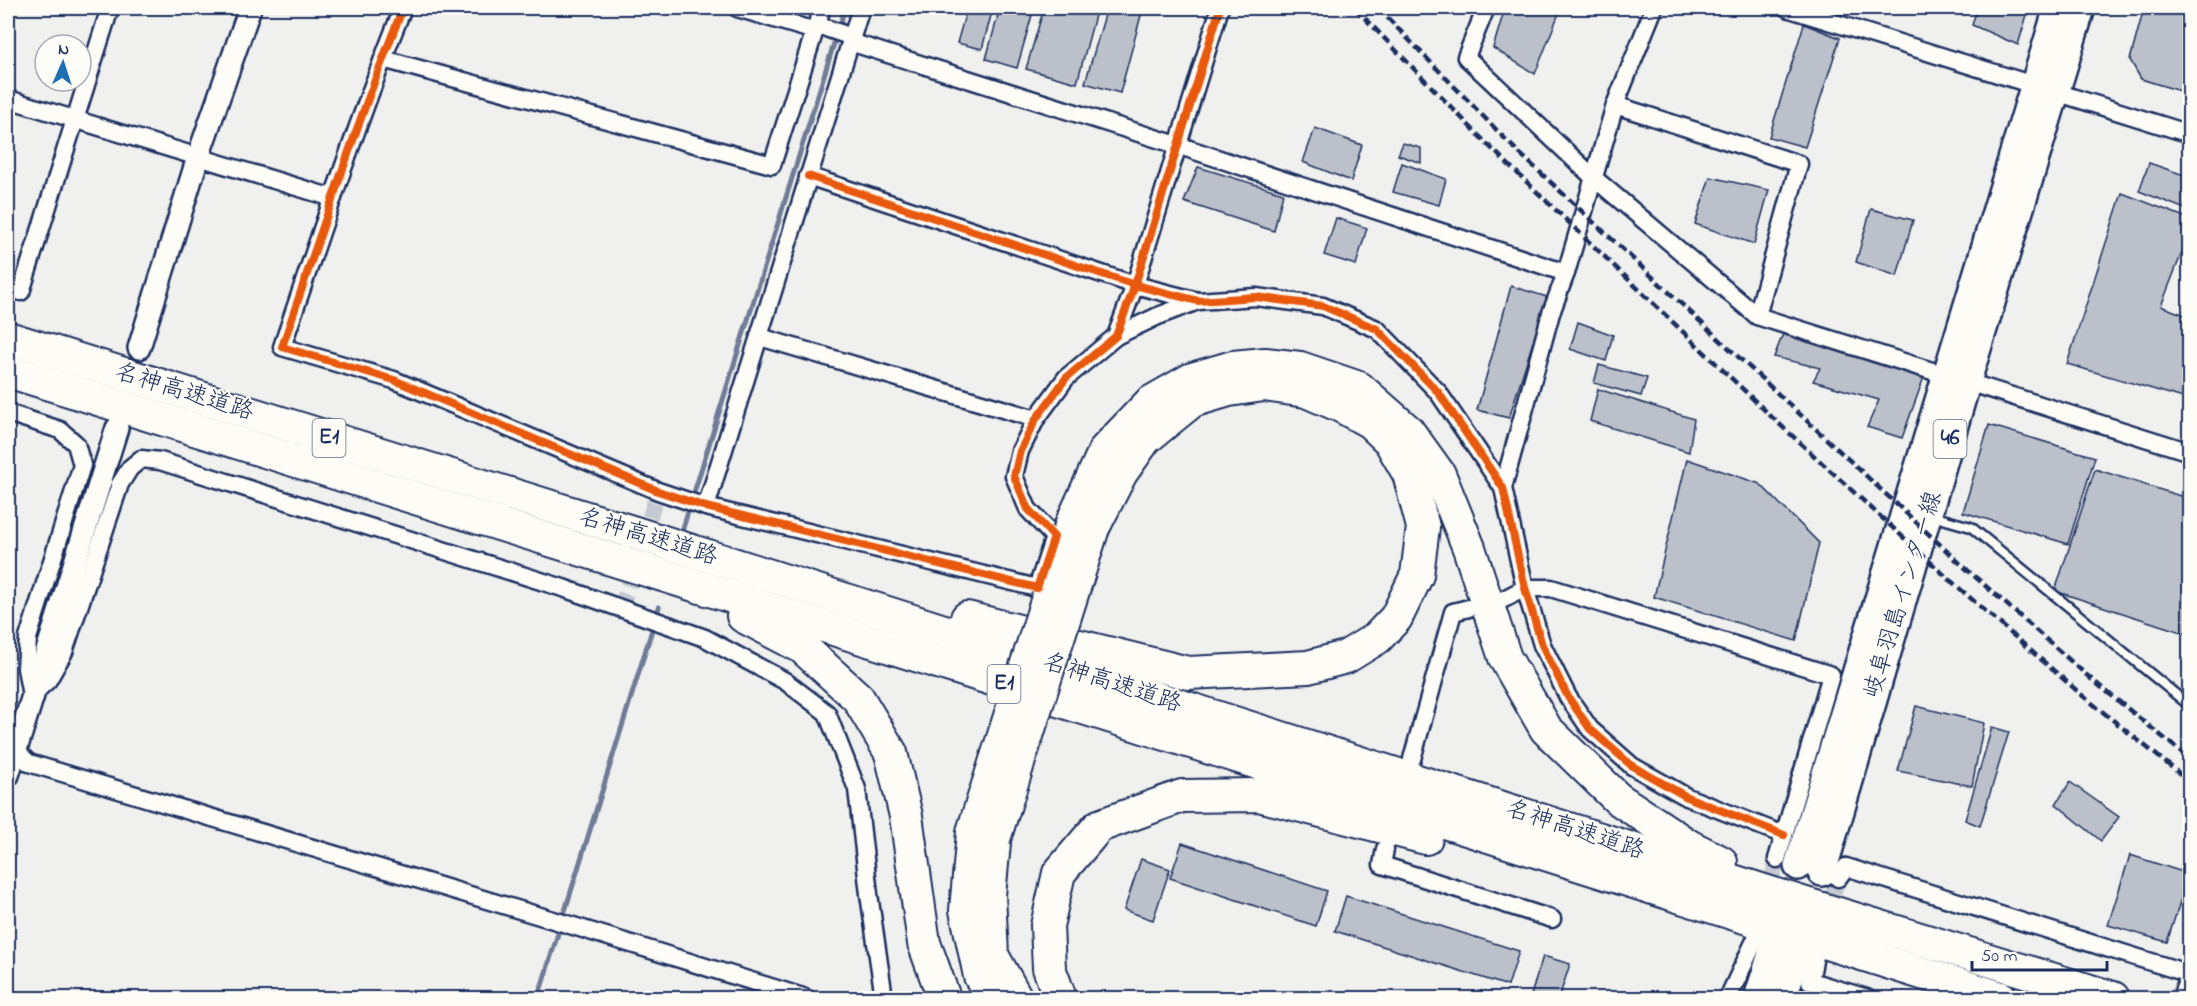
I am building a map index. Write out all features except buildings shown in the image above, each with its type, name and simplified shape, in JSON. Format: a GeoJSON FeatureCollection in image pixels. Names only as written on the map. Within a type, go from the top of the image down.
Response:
{"type":"FeatureCollection","features":[{"type":"Feature","properties":{"kind":"highway","name":"名神高速道路"},"geometry":{"type":"LineString","coordinates":[[8,338],[2113,999]]}},
{"type":"Feature","properties":{"kind":"highway"},"geometry":{"type":"LineString","coordinates":[[993,999],[980,976],[966,910],[983,835],[1105,450],[1150,403],[1192,379],[1233,367],[1265,364],[1300,368],[1359,388],[1408,431],[1439,474],[1469,548],[1505,658],[1546,729],[1617,798],[1689,846],[1799,902]]}},
{"type":"Feature","properties":{"kind":"highway","name":"名神高速道路"},"geometry":{"type":"LineString","coordinates":[[8,371],[669,577],[1781,942],[2001,999]]}},
{"type":"Feature","properties":{"kind":"highway"},"geometry":{"type":"LineString","coordinates":[[650,538],[1188,673],[1308,667],[1346,657],[1377,638],[1396,618],[1417,575],[1423,527],[1409,474],[1390,441],[1370,423],[1341,406],[1306,391],[1264,385],[1229,390],[1192,401],[1145,439],[1082,525]]}},
{"type":"Feature","properties":{"kind":"highway"},"geometry":{"type":"LineString","coordinates":[[669,577],[802,647],[858,698],[891,753],[906,816],[924,943],[944,999]]}},
{"type":"Feature","properties":{"kind":"highway"},"geometry":{"type":"LineString","coordinates":[[1060,999],[1049,968],[1047,926],[1059,873],[1099,826],[1182,796],[1258,795],[1781,942]]}},
{"type":"Feature","properties":{"kind":"highway"},"geometry":{"type":"LineString","coordinates":[[983,835],[992,955],[1016,999]]}},
{"type":"Feature","properties":{"kind":"main road","name":"岐阜羽島インター線"},"geometry":{"type":"LineString","coordinates":[[1809,869],[1839,692],[1956,378],[2044,88],[2058,8]]}},
{"type":"Feature","properties":{"kind":"main road","name":"岐阜羽島インター線"},"geometry":{"type":"LineString","coordinates":[[2044,88],[2081,8]]}},
{"type":"Feature","properties":{"kind":"main road","name":"岐阜羽島インター線"},"geometry":{"type":"LineString","coordinates":[[1809,869],[1927,515],[1956,378]]}},
{"type":"Feature","properties":{"kind":"main road"},"geometry":{"type":"LineString","coordinates":[[1758,999],[1781,942]]}},
{"type":"Feature","properties":{"kind":"main road"},"geometry":{"type":"LineString","coordinates":[[1781,942],[1783,999]]}},
{"type":"Feature","properties":{"kind":"street"},"geometry":{"type":"LineString","coordinates":[[8,287],[21,292],[110,8]]}},
{"type":"Feature","properties":{"kind":"street"},"geometry":{"type":"LineString","coordinates":[[139,348],[198,157],[250,8]]}},
{"type":"Feature","properties":{"kind":"street"},"geometry":{"type":"LineString","coordinates":[[403,8],[382,59],[282,347],[394,380],[647,486],[704,506],[1037,588],[1054,537],[1028,509],[1014,476],[1020,451],[1036,419],[1066,378],[1116,336],[1158,316],[1198,301],[1256,297],[1323,306],[1377,329],[1438,392],[1503,488],[1525,588],[1542,645],[1568,697],[1590,729],[1632,766],[1687,797],[1784,835],[1809,869],[1846,867],[2190,974],[2183,992]]}},
{"type":"Feature","properties":{"kind":"street"},"geometry":{"type":"LineString","coordinates":[[737,8],[850,38],[1566,273]]}},
{"type":"Feature","properties":{"kind":"street"},"geometry":{"type":"LineString","coordinates":[[382,59],[772,165],[818,28],[822,8]]}},
{"type":"Feature","properties":{"kind":"street"},"geometry":{"type":"LineString","coordinates":[[704,506],[760,337],[861,8]]}},
{"type":"Feature","properties":{"kind":"street"},"geometry":{"type":"LineString","coordinates":[[1116,336],[1135,285],[1221,8]]}},
{"type":"Feature","properties":{"kind":"street"},"geometry":{"type":"LineString","coordinates":[[1486,8],[1466,57],[1594,178],[1757,316],[2190,452]]}},
{"type":"Feature","properties":{"kind":"street"},"geometry":{"type":"LineString","coordinates":[[1503,488],[1551,313],[1566,273],[1615,105],[1654,8]]}},
{"type":"Feature","properties":{"kind":"street"},"geometry":{"type":"LineString","coordinates":[[1786,8],[2190,134]]}},
{"type":"Feature","properties":{"kind":"street"},"geometry":{"type":"LineString","coordinates":[[8,99],[333,198]]}},
{"type":"Feature","properties":{"kind":"street"},"geometry":{"type":"LineString","coordinates":[[1615,105],[1799,164],[1757,316]]}},
{"type":"Feature","properties":{"kind":"street"},"geometry":{"type":"LineString","coordinates":[[808,176],[1135,285],[1198,301]]}},
{"type":"Feature","properties":{"kind":"street"},"geometry":{"type":"LineString","coordinates":[[760,337],[1036,419]]}},
{"type":"Feature","properties":{"kind":"street"},"geometry":{"type":"LineString","coordinates":[[8,413],[60,429],[76,444],[82,465],[28,638],[26,668],[31,696]]}},
{"type":"Feature","properties":{"kind":"street"},"geometry":{"type":"LineString","coordinates":[[8,775],[11,749],[31,696],[117,428]]}},
{"type":"Feature","properties":{"kind":"street"},"geometry":{"type":"LineString","coordinates":[[31,696],[48,680],[64,652],[120,484],[130,468],[141,459],[171,465],[563,588],[705,639],[785,681],[827,713],[857,789],[884,999]]}},
{"type":"Feature","properties":{"kind":"street"},"geometry":{"type":"LineString","coordinates":[[1498,602],[1525,588],[1551,588],[1831,675],[1839,692],[1784,835]]}},
{"type":"Feature","properties":{"kind":"street"},"geometry":{"type":"LineString","coordinates":[[1412,759],[1453,612],[1469,608]]}},
{"type":"Feature","properties":{"kind":"street"},"geometry":{"type":"LineString","coordinates":[[11,749],[29,763],[570,925],[806,999]]}},
{"type":"Feature","properties":{"kind":"street"},"geometry":{"type":"LineString","coordinates":[[1385,849],[1382,865],[1552,919]]}},
{"type":"Feature","properties":{"kind":"street"},"geometry":{"type":"LineString","coordinates":[[1728,999],[1781,942],[1810,981],[1867,999]]}},
{"type":"Feature","properties":{"kind":"lane"},"geometry":{"type":"LineString","coordinates":[[1927,515],[1971,527],[2190,706]]}},
{"type":"Feature","properties":{"kind":"waterway"},"geometry":{"type":"LineString","coordinates":[[683,528],[845,8]]}},
{"type":"Feature","properties":{"kind":"waterway"},"geometry":{"type":"LineString","coordinates":[[538,998],[659,607]]}},
{"type":"Feature","properties":{"kind":"tunnel"},"geometry":{"type":"LineString","coordinates":[[621,609],[658,491]]}},
{"type":"Feature","properties":{"kind":"tunnel"},"geometry":{"type":"LineString","coordinates":[[1767,898],[1777,859]]}},
{"type":"Feature","properties":{"kind":"tunnel"},"geometry":{"type":"LineString","coordinates":[[1826,917],[1838,878]]}},
{"type":"Feature","properties":{"kind":"railway"},"geometry":{"type":"LineString","coordinates":[[1355,8],[1486,143],[1775,420],[1951,581],[2083,696],[2190,782]]}},
{"type":"Feature","properties":{"kind":"railway"},"geometry":{"type":"LineString","coordinates":[[1378,8],[1515,149],[1963,566],[2090,678],[2190,759]]}},
{"type":"Feature","properties":{"kind":"cycle path"},"geometry":{"type":"LineString","coordinates":[[403,8],[355,134],[282,347],[394,380],[658,491],[706,507],[1037,588],[1054,537],[1028,509],[1014,476],[1020,451],[1036,419],[1066,378],[1116,336],[1135,285],[1220,8]]}},
{"type":"Feature","properties":{"kind":"cycle path"},"geometry":{"type":"LineString","coordinates":[[808,176],[1135,285],[1198,301],[1256,297],[1323,306],[1377,329],[1438,392],[1503,488],[1525,588],[1542,645],[1568,697],[1590,729],[1632,766],[1687,797],[1784,835]]}}]}
